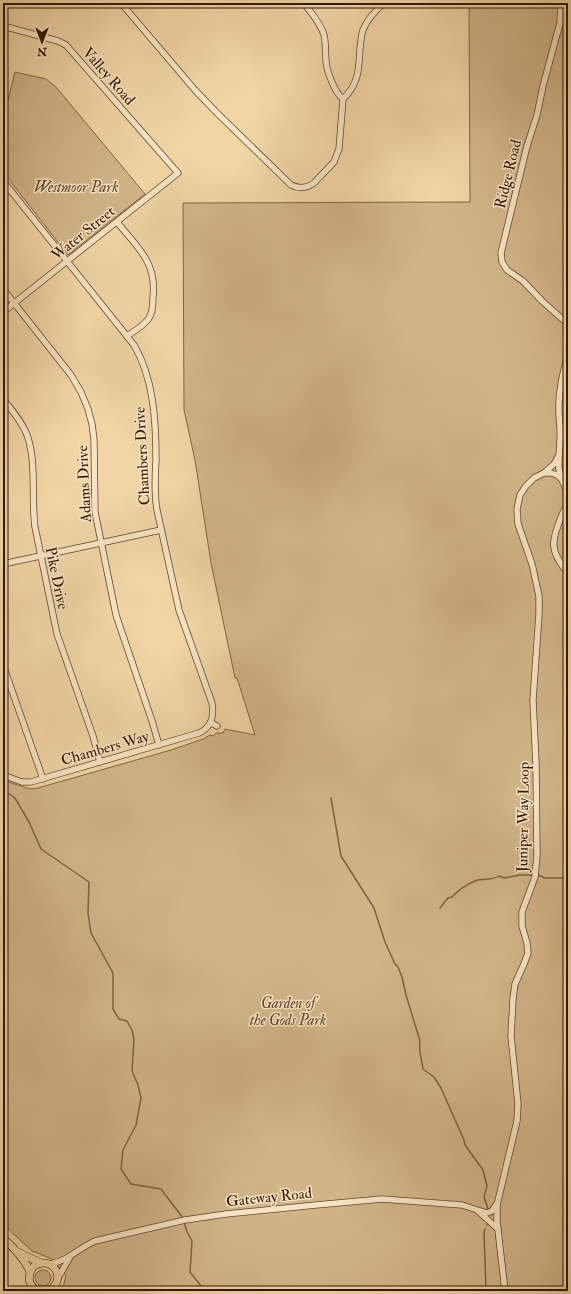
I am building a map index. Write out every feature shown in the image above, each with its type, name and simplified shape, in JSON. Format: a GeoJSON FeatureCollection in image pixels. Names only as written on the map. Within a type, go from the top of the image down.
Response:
{"type":"FeatureCollection","features":[{"type":"Feature","properties":{"kind":"main road"},"geometry":{"type":"LineString","coordinates":[[3,1238],[18,1252],[30,1272]]}},
{"type":"Feature","properties":{"kind":"main road"},"geometry":{"type":"LineString","coordinates":[[18,1252],[42,1263],[50,1264],[54,1268],[57,1272],[58,1278],[52,1290]]}},
{"type":"Feature","properties":{"kind":"main road"},"geometry":{"type":"LineString","coordinates":[[38,1291],[29,1282],[30,1272],[32,1267],[42,1263]]}},
{"type":"Feature","properties":{"kind":"street"},"geometry":{"type":"LineString","coordinates":[[121,3],[195,90],[216,112],[287,181],[299,188],[310,186],[325,172],[336,158],[339,149],[343,99],[350,92],[357,79],[363,29],[370,16],[384,3]]}},
{"type":"Feature","properties":{"kind":"street","name":"Ridge Road"},"geometry":{"type":"LineString","coordinates":[[561,3],[560,23],[537,114],[527,146],[501,253],[501,259],[507,270],[523,281],[542,301],[568,324]]}},
{"type":"Feature","properties":{"kind":"street"},"geometry":{"type":"LineString","coordinates":[[306,6],[324,33],[326,65],[337,92],[343,99]]}},
{"type":"Feature","properties":{"kind":"street","name":"Valley Road"},"geometry":{"type":"LineString","coordinates":[[3,26],[58,41],[66,45],[178,173]]}},
{"type":"Feature","properties":{"kind":"street","name":"Water Street"},"geometry":{"type":"LineString","coordinates":[[3,312],[178,173]]}},
{"type":"Feature","properties":{"kind":"street","name":"Chambers Drive"},"geometry":{"type":"LineString","coordinates":[[3,181],[134,345],[142,360],[153,409],[156,441],[156,503],[161,530],[179,610],[212,703],[210,723]]}},
{"type":"Feature","properties":{"kind":"street"},"geometry":{"type":"LineString","coordinates":[[117,222],[147,260],[152,270],[154,283],[152,311],[150,317],[127,336]]}},
{"type":"Feature","properties":{"kind":"street","name":"Adams Drive"},"geometry":{"type":"LineString","coordinates":[[3,289],[71,375],[81,392],[88,409],[94,440],[94,504],[101,543],[118,623],[143,693],[159,745]]}},
{"type":"Feature","properties":{"kind":"street"},"geometry":{"type":"LineString","coordinates":[[568,354],[560,394],[559,411],[559,470],[567,491],[568,501],[555,530],[553,542],[554,553],[568,573]]}},
{"type":"Feature","properties":{"kind":"street","name":"Pike Drive"},"geometry":{"type":"LineString","coordinates":[[3,399],[21,423],[29,442],[32,465],[34,519],[40,556],[59,641],[93,736],[100,762]]}},
{"type":"Feature","properties":{"kind":"street"},"geometry":{"type":"LineString","coordinates":[[544,473],[559,457]]}},
{"type":"Feature","properties":{"kind":"street"},"geometry":{"type":"LineString","coordinates":[[544,473],[557,475],[562,479]]}},
{"type":"Feature","properties":{"kind":"street","name":"Juniper Way Loop"},"geometry":{"type":"LineString","coordinates":[[505,1291],[496,1214],[497,1203],[517,1121],[518,1104],[511,1036],[513,999],[515,984],[528,953],[522,926],[522,912],[535,877],[537,855],[536,764],[533,700],[539,596],[532,564],[518,524],[517,509],[520,495],[526,486],[534,478],[544,473]]}},
{"type":"Feature","properties":{"kind":"street"},"geometry":{"type":"LineString","coordinates":[[3,564],[161,530]]}},
{"type":"Feature","properties":{"kind":"street"},"geometry":{"type":"LineString","coordinates":[[3,665],[43,779]]}},
{"type":"Feature","properties":{"kind":"street"},"geometry":{"type":"LineString","coordinates":[[210,723],[217,726]]}},
{"type":"Feature","properties":{"kind":"street","name":"Chambers Way"},"geometry":{"type":"LineString","coordinates":[[3,775],[26,782],[43,779],[199,733],[207,728],[210,723]]}},
{"type":"Feature","properties":{"kind":"street","name":"Gateway Road"},"geometry":{"type":"LineString","coordinates":[[50,1264],[71,1257],[94,1241],[183,1220],[226,1214],[382,1199],[466,1206],[478,1210],[498,1229]]}},
{"type":"Feature","properties":{"kind":"street"},"geometry":{"type":"LineString","coordinates":[[478,1210],[489,1212],[493,1210],[497,1203]]}},
{"type":"Feature","properties":{"kind":"street","name":"Gateway Road"},"geometry":{"type":"LineString","coordinates":[[58,1278],[71,1257]]}},
{"type":"Feature","properties":{"kind":"green space","name":"Garden of the Gods Park"},"geometry":{"type":"Polygon","coordinates":[[[469,3],[568,3],[568,1291],[62,1291],[66,1276],[52,1259],[32,1251],[3,1224],[3,780],[30,789],[38,788],[171,750],[203,739],[210,735],[213,736],[216,733],[223,733],[225,729],[255,735],[237,678],[235,678],[211,563],[195,460],[184,410],[183,203],[470,202],[469,3]]]}},
{"type":"Feature","properties":{"kind":"green space","name":"Westmoor Park"},"geometry":{"type":"Polygon","coordinates":[[[15,72],[46,79],[56,87],[145,194],[68,255],[7,177],[3,174],[3,120],[15,72]]]}},
{"type":"Feature","properties":{"kind":"green space"},"geometry":{"type":"Polygon","coordinates":[[[40,1270],[46,1270],[51,1275],[49,1284],[46,1286],[40,1286],[35,1281],[35,1275],[40,1270]]]}},
{"type":"Feature","properties":{"kind":"waterway"},"geometry":{"type":"LineString","coordinates":[[3,791],[15,798],[29,822],[41,849],[89,882],[88,913],[91,933],[113,973],[113,1009],[119,1019],[127,1021],[132,1030],[134,1039],[132,1071],[138,1085],[141,1098],[136,1125],[123,1150],[121,1169],[131,1184],[161,1189],[183,1218]]}},
{"type":"Feature","properties":{"kind":"waterway"},"geometry":{"type":"LineString","coordinates":[[331,798],[341,856],[374,908],[385,942],[402,977],[420,1041],[423,1069],[434,1077],[441,1088],[465,1145],[483,1170],[487,1186],[484,1197],[488,1209]]}},
{"type":"Feature","properties":{"kind":"waterway"},"geometry":{"type":"LineString","coordinates":[[440,908],[448,898],[452,897],[462,888],[475,881],[499,876],[504,878],[520,875],[532,875]]}},
{"type":"Feature","properties":{"kind":"waterway"},"geometry":{"type":"LineString","coordinates":[[538,875],[545,878],[568,878]]}},
{"type":"Feature","properties":{"kind":"waterway"},"geometry":{"type":"LineString","coordinates":[[184,1222],[192,1241],[190,1272],[205,1291]]}},
{"type":"Feature","properties":{"kind":"waterway"},"geometry":{"type":"LineString","coordinates":[[485,1229],[486,1291]]}}]}
